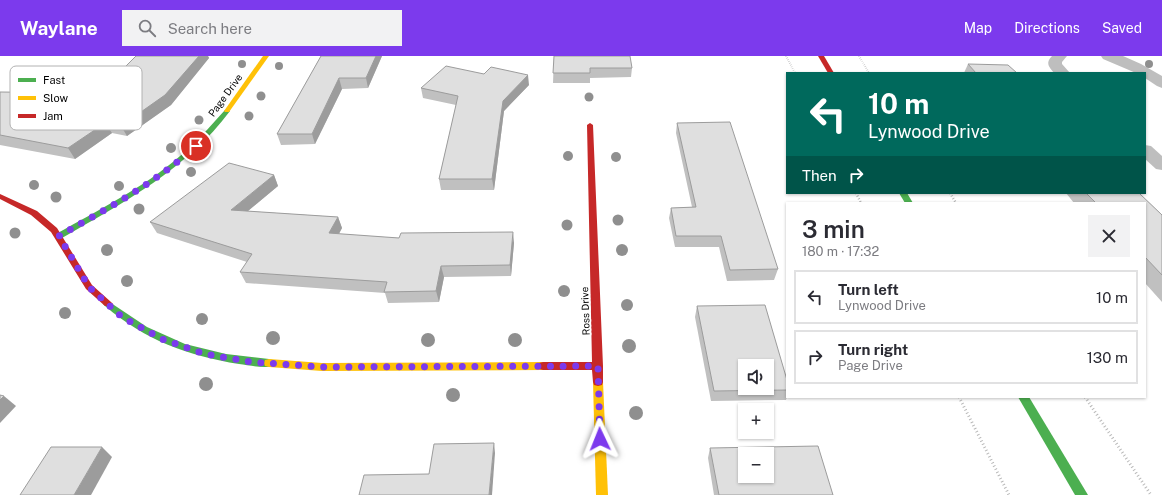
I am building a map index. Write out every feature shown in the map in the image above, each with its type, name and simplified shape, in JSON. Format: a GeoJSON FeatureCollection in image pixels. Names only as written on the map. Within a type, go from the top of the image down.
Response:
{"type":"FeatureCollection","features":[{"type":"Feature","properties":{"kind":"street","name":"Page Drive"},"geometry":{"type":"LineString","coordinates":[[59,236],[152,181],[185,157],[208,135],[229,110],[266,56]]}},
{"type":"Feature","properties":{"kind":"street"},"geometry":{"type":"LineString","coordinates":[[821,56],[831,72]]}},
{"type":"Feature","properties":{"kind":"street"},"geometry":{"type":"LineString","coordinates":[[1060,56],[1055,65],[1061,72]]}},
{"type":"Feature","properties":{"kind":"street"},"geometry":{"type":"LineString","coordinates":[[1108,56],[1133,64],[1162,83]]}},
{"type":"Feature","properties":{"kind":"street","name":"Ross Drive"},"geometry":{"type":"LineString","coordinates":[[590,125],[602,495]]}},
{"type":"Feature","properties":{"kind":"street"},"geometry":{"type":"LineString","coordinates":[[1146,151],[1162,165]]}},
{"type":"Feature","properties":{"kind":"street"},"geometry":{"type":"LineString","coordinates":[[0,196],[34,213],[54,230],[89,287],[122,317],[162,339],[205,354],[251,362],[322,367],[598,366]]}},
{"type":"Feature","properties":{"kind":"street"},"geometry":{"type":"LineString","coordinates":[[1025,398],[1082,495]]}},
{"type":"Feature","properties":{"kind":"path"},"geometry":{"type":"LineString","coordinates":[[786,56],[794,72]]}},
{"type":"Feature","properties":{"kind":"path"},"geometry":{"type":"LineString","coordinates":[[859,56],[868,72]]}},
{"type":"Feature","properties":{"kind":"path"},"geometry":{"type":"LineString","coordinates":[[960,398],[1009,495]]}},
{"type":"Feature","properties":{"kind":"path"},"geometry":{"type":"LineString","coordinates":[[1086,398],[1151,495]]}},
{"type":"Feature","properties":{"kind":"building"},"geometry":{"type":"Polygon","coordinates":[[[136,56],[199,56],[165,95],[142,111],[142,66],[126,66],[136,56]]]}},
{"type":"Feature","properties":{"kind":"building"},"geometry":{"type":"Polygon","coordinates":[[[321,56],[376,56],[366,78],[339,78],[312,134],[277,134],[321,56]]]}},
{"type":"Feature","properties":{"kind":"building"},"geometry":{"type":"Polygon","coordinates":[[[554,56],[630,56],[632,68],[590,68],[590,73],[553,73],[554,56]]]}},
{"type":"Feature","properties":{"kind":"building"},"geometry":{"type":"Polygon","coordinates":[[[968,64],[1008,65],[1016,72],[975,72],[968,64]]]}},
{"type":"Feature","properties":{"kind":"building"},"geometry":{"type":"Polygon","coordinates":[[[446,66],[484,74],[491,67],[528,75],[503,101],[492,179],[439,179],[458,96],[421,88],[446,66]]]}},
{"type":"Feature","properties":{"kind":"building"},"geometry":{"type":"Polygon","coordinates":[[[0,92],[10,92],[10,130],[95,130],[68,148],[0,135],[0,92]]]}},
{"type":"Feature","properties":{"kind":"building"},"geometry":{"type":"Polygon","coordinates":[[[730,122],[778,269],[730,270],[721,236],[676,236],[671,208],[696,207],[677,123],[730,122]]]}},
{"type":"Feature","properties":{"kind":"building"},"geometry":{"type":"Polygon","coordinates":[[[229,163],[274,175],[231,210],[338,217],[329,233],[399,238],[401,233],[513,232],[510,265],[441,266],[436,291],[384,292],[387,282],[240,272],[252,254],[150,222],[229,163]]]}},
{"type":"Feature","properties":{"kind":"building"},"geometry":{"type":"Polygon","coordinates":[[[1087,194],[1140,194],[1162,215],[1162,275],[1146,258],[1146,202],[1095,202],[1087,194]]]}},
{"type":"Feature","properties":{"kind":"building"},"geometry":{"type":"Polygon","coordinates":[[[765,305],[786,377],[786,390],[774,390],[774,359],[738,359],[738,391],[714,391],[697,306],[765,305]]]}},
{"type":"Feature","properties":{"kind":"building"},"geometry":{"type":"Polygon","coordinates":[[[494,443],[489,495],[359,495],[364,475],[429,474],[434,444],[494,443]]]}},
{"type":"Feature","properties":{"kind":"building"},"geometry":{"type":"Polygon","coordinates":[[[818,446],[833,495],[719,495],[710,448],[738,447],[738,483],[774,483],[774,447],[764,447],[818,446]]]}},
{"type":"Feature","properties":{"kind":"building"},"geometry":{"type":"Polygon","coordinates":[[[51,447],[102,447],[74,495],[20,495],[51,447]]]}},
{"type":"Feature","properties":{"kind":"traffic: fast"},"geometry":{"type":"LineString","coordinates":[[59,236],[128,196],[171,167],[210,132],[227,111]]}},
{"type":"Feature","properties":{"kind":"traffic: fast"},"geometry":{"type":"LineString","coordinates":[[904,194],[908,202]]}},
{"type":"Feature","properties":{"kind":"traffic: fast"},"geometry":{"type":"LineString","coordinates":[[108,304],[143,330],[183,347],[226,358],[269,363]]}},
{"type":"Feature","properties":{"kind":"traffic: fast"},"geometry":{"type":"LineString","coordinates":[[1024,398],[1082,495]]}},
{"type":"Feature","properties":{"kind":"traffic: slow"},"geometry":{"type":"LineString","coordinates":[[227,111],[266,56]]}},
{"type":"Feature","properties":{"kind":"traffic: slow"},"geometry":{"type":"LineString","coordinates":[[269,363],[322,367],[543,366]]}},
{"type":"Feature","properties":{"kind":"traffic: slow"},"geometry":{"type":"LineString","coordinates":[[598,382],[602,495]]}},
{"type":"Feature","properties":{"kind":"traffic: jam"},"geometry":{"type":"LineString","coordinates":[[821,56],[830,72]]}},
{"type":"Feature","properties":{"kind":"traffic: jam"},"geometry":{"type":"LineString","coordinates":[[590,125],[598,382]]}},
{"type":"Feature","properties":{"kind":"traffic: jam"},"geometry":{"type":"LineString","coordinates":[[0,196],[34,213],[54,230],[89,287],[108,304]]}},
{"type":"Feature","properties":{"kind":"traffic: jam"},"geometry":{"type":"LineString","coordinates":[[543,366],[598,366]]}},
{"type":"Feature","properties":{"kind":"route"},"geometry":{"type":"LineString","coordinates":[[196,146],[185,157],[152,181],[59,236],[89,287],[122,317],[162,339],[205,354],[251,362],[322,367],[598,366],[600,439]]}}]}
